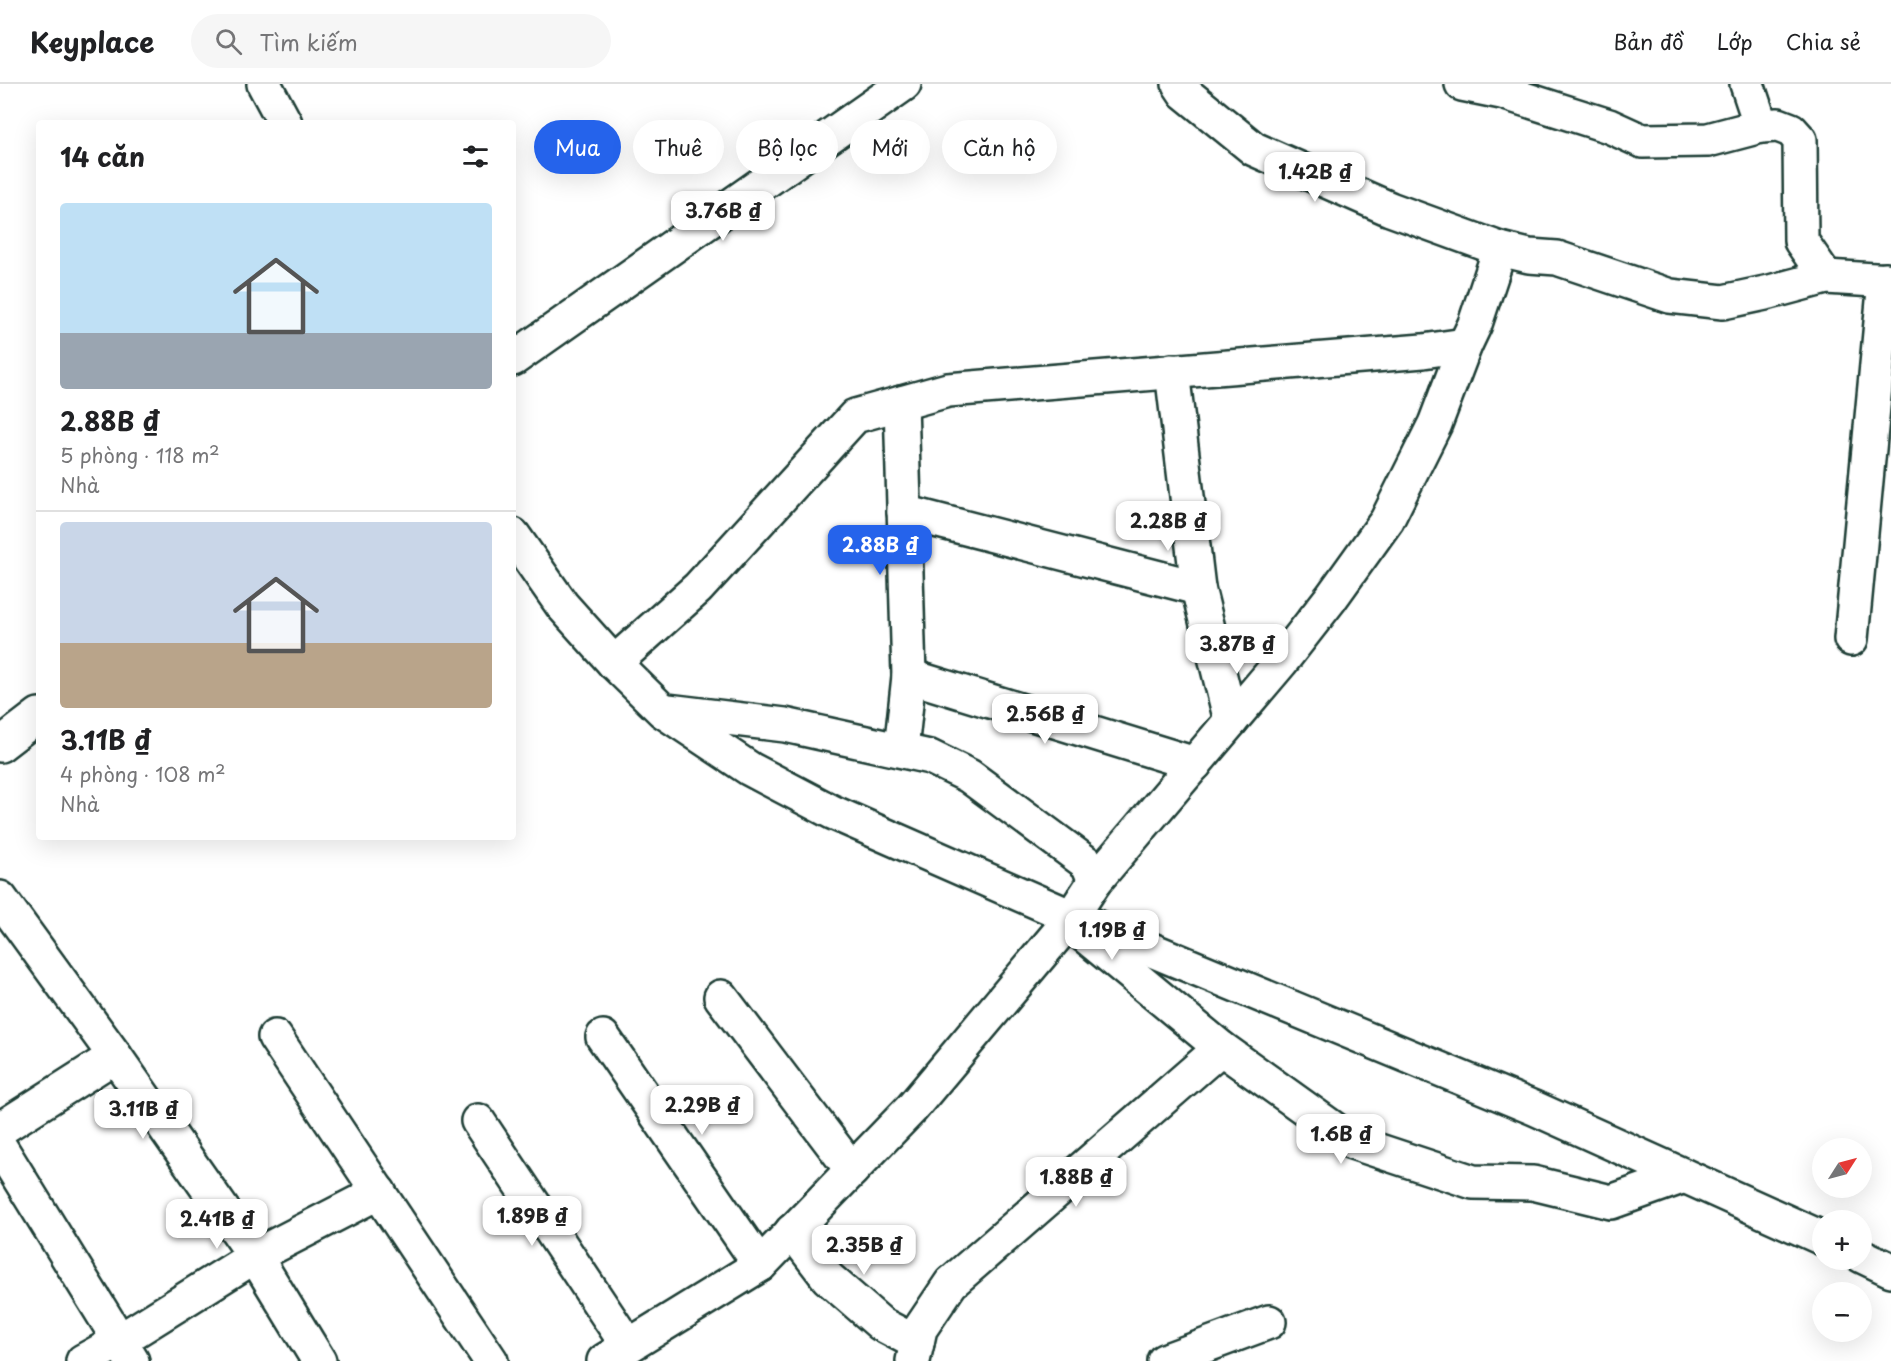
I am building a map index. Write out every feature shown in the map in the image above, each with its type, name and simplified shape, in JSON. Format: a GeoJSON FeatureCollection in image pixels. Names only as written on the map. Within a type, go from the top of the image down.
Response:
{"type":"FeatureCollection","features":[{"type":"Feature","properties":{"kind":"street"},"geometry":{"type":"LineString","coordinates":[[264,84],[283,120]]}},
{"type":"Feature","properties":{"kind":"street"},"geometry":{"type":"LineString","coordinates":[[516,357],[904,84]]}},
{"type":"Feature","properties":{"kind":"street"},"geometry":{"type":"LineString","coordinates":[[1179,84],[1185,93],[1254,148],[1390,209],[1500,249],[1528,256],[1557,258],[1670,296],[1723,302],[1826,277],[1888,280],[1851,639]]}},
{"type":"Feature","properties":{"kind":"street"},"geometry":{"type":"LineString","coordinates":[[1462,84],[1513,96],[1608,126],[1642,141],[1708,140],[1761,126],[1778,125],[1791,130],[1800,140],[1802,241],[1826,277]]}},
{"type":"Feature","properties":{"kind":"street"},"geometry":{"type":"LineString","coordinates":[[1747,84],[1761,126]]}},
{"type":"Feature","properties":{"kind":"street"},"geometry":{"type":"LineString","coordinates":[[478,1121],[616,1353],[760,1265],[912,1108],[1070,920],[1095,881],[1281,662],[1331,598],[1387,520],[1435,424],[1475,324],[1500,249]]}},
{"type":"Feature","properties":{"kind":"street"},"geometry":{"type":"LineString","coordinates":[[614,663],[698,588],[855,416],[948,390],[1422,351],[1465,345]]}},
{"type":"Feature","properties":{"kind":"street"},"geometry":{"type":"LineString","coordinates":[[1172,371],[1198,588],[1231,721]]}},
{"type":"Feature","properties":{"kind":"street"},"geometry":{"type":"LineString","coordinates":[[901,403],[909,676],[901,750]]}},
{"type":"Feature","properties":{"kind":"street"},"geometry":{"type":"LineString","coordinates":[[904,512],[1198,588]]}},
{"type":"Feature","properties":{"kind":"street"},"geometry":{"type":"LineString","coordinates":[[516,539],[562,605],[614,663],[663,711],[750,769],[832,812],[1070,920],[1534,1108],[1812,1234]]}},
{"type":"Feature","properties":{"kind":"street"},"geometry":{"type":"LineString","coordinates":[[909,676],[1195,764]]}},
{"type":"Feature","properties":{"kind":"street"},"geometry":{"type":"LineString","coordinates":[[663,711],[785,726],[930,756],[969,776],[1088,864],[1095,881]]}},
{"type":"Feature","properties":{"kind":"street"},"geometry":{"type":"LineString","coordinates":[[0,745],[36,717]]}},
{"type":"Feature","properties":{"kind":"street"},"geometry":{"type":"LineString","coordinates":[[0,898],[115,1056],[255,1257],[319,1361]]}},
{"type":"Feature","properties":{"kind":"street"},"geometry":{"type":"LineString","coordinates":[[1070,920],[1221,1048],[1352,1142],[1473,1182],[1533,1183],[1611,1202],[1684,1176]]}},
{"type":"Feature","properties":{"kind":"street"},"geometry":{"type":"LineString","coordinates":[[722,997],[852,1170]]}},
{"type":"Feature","properties":{"kind":"street"},"geometry":{"type":"LineString","coordinates":[[275,1037],[491,1361]]}},
{"type":"Feature","properties":{"kind":"street"},"geometry":{"type":"LineString","coordinates":[[603,1037],[760,1265]]}},
{"type":"Feature","properties":{"kind":"street"},"geometry":{"type":"LineString","coordinates":[[792,1232],[828,1278],[915,1352],[920,1329],[951,1283],[1221,1048]]}},
{"type":"Feature","properties":{"kind":"street"},"geometry":{"type":"LineString","coordinates":[[0,1129],[115,1056]]}},
{"type":"Feature","properties":{"kind":"street"},"geometry":{"type":"LineString","coordinates":[[0,1147],[126,1351]]}},
{"type":"Feature","properties":{"kind":"street"},"geometry":{"type":"LineString","coordinates":[[83,1361],[126,1351],[255,1257],[379,1192]]}},
{"type":"Feature","properties":{"kind":"street"},"geometry":{"type":"LineString","coordinates":[[1872,1261],[1891,1270]]}},
{"type":"Feature","properties":{"kind":"street"},"geometry":{"type":"LineString","coordinates":[[1164,1361],[1269,1322]]}}]}
